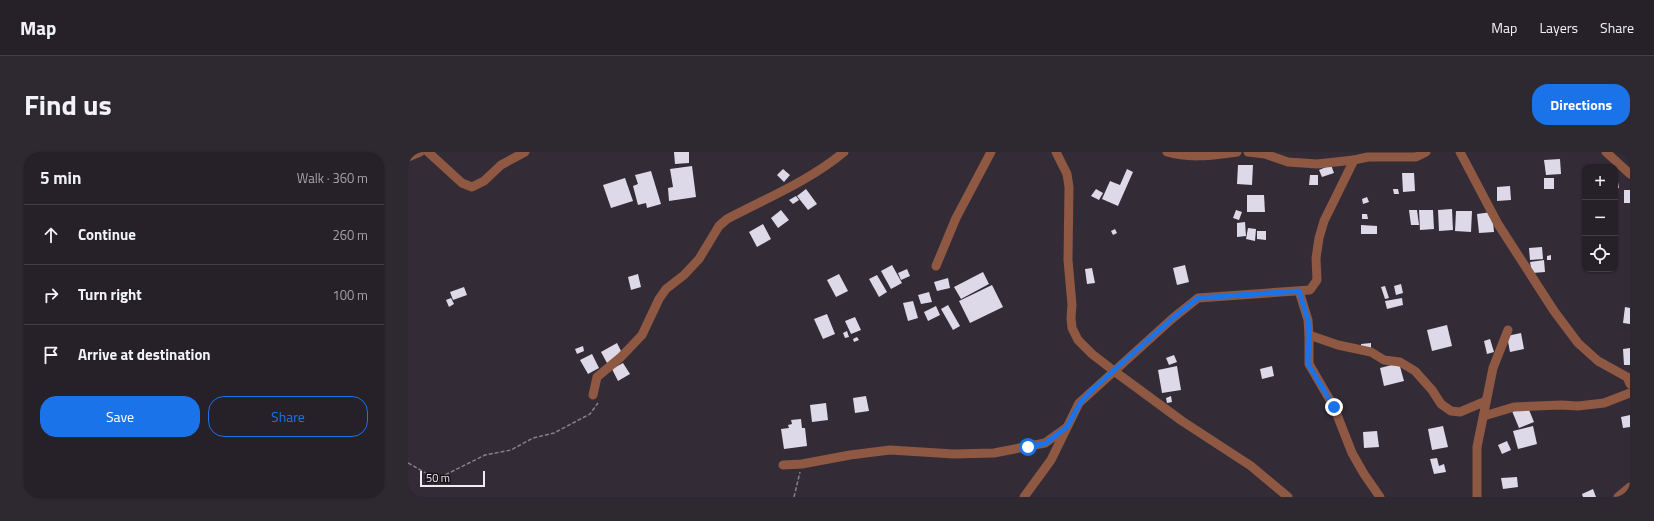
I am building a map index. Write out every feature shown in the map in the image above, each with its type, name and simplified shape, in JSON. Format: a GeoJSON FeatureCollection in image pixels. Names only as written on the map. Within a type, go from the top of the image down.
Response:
{"type":"FeatureCollection","features":[{"type":"Feature","properties":{"kind":"street"},"geometry":{"type":"LineString","coordinates":[[408,157],[420,152]]}},
{"type":"Feature","properties":{"kind":"street"},"geometry":{"type":"LineString","coordinates":[[428,152],[462,183],[472,187],[484,181],[500,165],[525,152]]}},
{"type":"Feature","properties":{"kind":"street"},"geometry":{"type":"LineString","coordinates":[[593,394],[597,377],[642,335],[659,299],[666,289],[684,275],[699,258],[719,226],[727,219],[799,182],[844,152]]}},
{"type":"Feature","properties":{"kind":"street"},"geometry":{"type":"LineString","coordinates":[[936,266],[956,218],[991,152]]}},
{"type":"Feature","properties":{"kind":"street"},"geometry":{"type":"LineString","coordinates":[[1056,152],[1067,174],[1069,187],[1068,260],[1072,328],[1078,340],[1092,354],[1114,371],[1182,420],[1251,466],[1288,497]]}},
{"type":"Feature","properties":{"kind":"street"},"geometry":{"type":"LineString","coordinates":[[1167,152],[1181,156],[1201,156],[1237,152]]}},
{"type":"Feature","properties":{"kind":"street"},"geometry":{"type":"LineString","coordinates":[[1248,152],[1265,154],[1288,162],[1317,164],[1368,157],[1402,155],[1416,157],[1426,152]]}},
{"type":"Feature","properties":{"kind":"street"},"geometry":{"type":"LineString","coordinates":[[1460,152],[1498,224],[1554,311],[1578,343],[1598,361],[1619,371],[1627,377],[1630,384]]}},
{"type":"Feature","properties":{"kind":"street"},"geometry":{"type":"LineString","coordinates":[[1606,152],[1630,174]]}},
{"type":"Feature","properties":{"kind":"street"},"geometry":{"type":"LineString","coordinates":[[1024,497],[1051,460],[1080,403],[1173,318],[1198,298],[1310,290],[1317,280],[1316,258],[1319,238],[1324,221],[1354,160]]}},
{"type":"Feature","properties":{"kind":"street"},"geometry":{"type":"LineString","coordinates":[[1299,291],[1308,320],[1308,364],[1334,407],[1352,453],[1380,497]]}},
{"type":"Feature","properties":{"kind":"street"},"geometry":{"type":"LineString","coordinates":[[1478,497],[1477,447],[1493,368],[1508,330]]}},
{"type":"Feature","properties":{"kind":"street"},"geometry":{"type":"LineString","coordinates":[[1309,335],[1338,345],[1371,352],[1384,360],[1400,362],[1415,371],[1442,404],[1451,411],[1460,412],[1486,401]]}},
{"type":"Feature","properties":{"kind":"street"},"geometry":{"type":"LineString","coordinates":[[1484,416],[1514,407],[1561,405],[1578,406],[1604,403],[1630,393]]}},
{"type":"Feature","properties":{"kind":"street"},"geometry":{"type":"LineString","coordinates":[[783,465],[802,464],[850,455],[890,450],[954,454],[994,453],[1046,443],[1067,427]]}},
{"type":"Feature","properties":{"kind":"street"},"geometry":{"type":"LineString","coordinates":[[1618,497],[1630,487]]}},
{"type":"Feature","properties":{"kind":"path"},"geometry":{"type":"LineString","coordinates":[[408,463],[439,478],[485,456],[511,450],[534,438],[554,433],[590,414],[600,398],[593,394]]}},
{"type":"Feature","properties":{"kind":"path"},"geometry":{"type":"LineString","coordinates":[[794,497],[802,464]]}},
{"type":"Feature","properties":{"kind":"building"},"geometry":{"type":"Polygon","coordinates":[[[674,152],[689,152],[689,163],[675,164],[674,152]]]}},
{"type":"Feature","properties":{"kind":"building"},"geometry":{"type":"Polygon","coordinates":[[[1560,159],[1561,174],[1546,175],[1544,160],[1560,159]]]}},
{"type":"Feature","properties":{"kind":"building"},"geometry":{"type":"Polygon","coordinates":[[[1238,165],[1253,165],[1252,185],[1237,184],[1238,165]]]}},
{"type":"Feature","properties":{"kind":"building"},"geometry":{"type":"Polygon","coordinates":[[[1331,165],[1334,173],[1322,177],[1319,170],[1331,165]]]}},
{"type":"Feature","properties":{"kind":"building"},"geometry":{"type":"Polygon","coordinates":[[[692,166],[696,197],[669,201],[668,188],[673,187],[670,169],[692,166]]]}},
{"type":"Feature","properties":{"kind":"building"},"geometry":{"type":"Polygon","coordinates":[[[783,169],[790,175],[784,182],[777,175],[783,169]]]}},
{"type":"Feature","properties":{"kind":"building"},"geometry":{"type":"Polygon","coordinates":[[[1127,169],[1133,172],[1118,206],[1102,199],[1110,181],[1120,185],[1127,169]]]}},
{"type":"Feature","properties":{"kind":"building"},"geometry":{"type":"Polygon","coordinates":[[[651,171],[661,204],[647,208],[646,203],[638,205],[633,186],[638,184],[635,175],[651,171]]]}},
{"type":"Feature","properties":{"kind":"building"},"geometry":{"type":"Polygon","coordinates":[[[1402,173],[1414,173],[1415,191],[1403,192],[1402,173]]]}},
{"type":"Feature","properties":{"kind":"building"},"geometry":{"type":"Polygon","coordinates":[[[1310,175],[1318,175],[1318,185],[1309,185],[1310,175]]]}},
{"type":"Feature","properties":{"kind":"building"},"geometry":{"type":"Polygon","coordinates":[[[625,178],[633,201],[611,208],[603,185],[625,178]]]}},
{"type":"Feature","properties":{"kind":"building"},"geometry":{"type":"Polygon","coordinates":[[[1544,178],[1554,178],[1554,189],[1544,189],[1544,178]]]}},
{"type":"Feature","properties":{"kind":"building"},"geometry":{"type":"Polygon","coordinates":[[[1510,186],[1511,200],[1497,201],[1497,187],[1510,186]]]}},
{"type":"Feature","properties":{"kind":"building"},"geometry":{"type":"Polygon","coordinates":[[[806,189],[817,204],[808,210],[797,196],[806,189]]]}},
{"type":"Feature","properties":{"kind":"building"},"geometry":{"type":"Polygon","coordinates":[[[1096,189],[1103,193],[1099,200],[1091,196],[1096,189]]]}},
{"type":"Feature","properties":{"kind":"building"},"geometry":{"type":"Polygon","coordinates":[[[1393,189],[1398,189],[1399,194],[1394,194],[1393,189]]]}},
{"type":"Feature","properties":{"kind":"building"},"geometry":{"type":"Polygon","coordinates":[[[1624,190],[1630,190],[1630,203],[1624,203],[1624,190]]]}},
{"type":"Feature","properties":{"kind":"building"},"geometry":{"type":"Polygon","coordinates":[[[1247,195],[1264,195],[1265,212],[1247,212],[1247,195]]]}},
{"type":"Feature","properties":{"kind":"building"},"geometry":{"type":"Polygon","coordinates":[[[796,196],[799,200],[793,204],[789,200],[796,196]]]}},
{"type":"Feature","properties":{"kind":"building"},"geometry":{"type":"Polygon","coordinates":[[[1367,197],[1369,202],[1363,204],[1362,199],[1367,197]]]}},
{"type":"Feature","properties":{"kind":"building"},"geometry":{"type":"Polygon","coordinates":[[[1452,209],[1453,230],[1439,231],[1438,210],[1452,209]]]}},
{"type":"Feature","properties":{"kind":"building"},"geometry":{"type":"Polygon","coordinates":[[[781,210],[789,220],[778,228],[771,218],[781,210]]]}},
{"type":"Feature","properties":{"kind":"building"},"geometry":{"type":"Polygon","coordinates":[[[1236,210],[1242,212],[1239,220],[1233,218],[1236,210]]]}},
{"type":"Feature","properties":{"kind":"building"},"geometry":{"type":"Polygon","coordinates":[[[1409,210],[1417,210],[1419,225],[1411,225],[1409,210]]]}},
{"type":"Feature","properties":{"kind":"building"},"geometry":{"type":"Polygon","coordinates":[[[1419,210],[1433,210],[1434,229],[1420,230],[1419,210]]]}},
{"type":"Feature","properties":{"kind":"building"},"geometry":{"type":"Polygon","coordinates":[[[1456,211],[1472,211],[1471,232],[1455,231],[1456,211]]]}},
{"type":"Feature","properties":{"kind":"building"},"geometry":{"type":"Polygon","coordinates":[[[1492,212],[1494,232],[1479,233],[1477,214],[1492,212]]]}},
{"type":"Feature","properties":{"kind":"building"},"geometry":{"type":"Polygon","coordinates":[[[1362,214],[1367,214],[1368,219],[1362,219],[1362,214]]]}},
{"type":"Feature","properties":{"kind":"building"},"geometry":{"type":"Polygon","coordinates":[[[1245,222],[1246,236],[1237,237],[1237,223],[1245,222]]]}},
{"type":"Feature","properties":{"kind":"building"},"geometry":{"type":"Polygon","coordinates":[[[763,224],[771,239],[757,247],[749,232],[763,224]]]}},
{"type":"Feature","properties":{"kind":"building"},"geometry":{"type":"Polygon","coordinates":[[[1361,225],[1377,226],[1377,234],[1361,234],[1361,225]]]}},
{"type":"Feature","properties":{"kind":"building"},"geometry":{"type":"Polygon","coordinates":[[[1248,228],[1256,229],[1255,241],[1246,239],[1248,228]]]}},
{"type":"Feature","properties":{"kind":"building"},"geometry":{"type":"Polygon","coordinates":[[[1115,229],[1117,233],[1113,235],[1111,231],[1115,229]]]}},
{"type":"Feature","properties":{"kind":"building"},"geometry":{"type":"Polygon","coordinates":[[[1257,231],[1266,231],[1266,240],[1257,239],[1257,231]]]}},
{"type":"Feature","properties":{"kind":"building"},"geometry":{"type":"Polygon","coordinates":[[[1542,247],[1543,259],[1530,260],[1529,248],[1542,247]]]}},
{"type":"Feature","properties":{"kind":"building"},"geometry":{"type":"Polygon","coordinates":[[[1551,255],[1551,260],[1547,260],[1547,256],[1551,255]]]}},
{"type":"Feature","properties":{"kind":"building"},"geometry":{"type":"Polygon","coordinates":[[[1544,260],[1545,272],[1532,273],[1530,262],[1544,260]]]}},
{"type":"Feature","properties":{"kind":"building"},"geometry":{"type":"Polygon","coordinates":[[[892,265],[902,283],[891,289],[881,271],[892,265]]]}},
{"type":"Feature","properties":{"kind":"building"},"geometry":{"type":"Polygon","coordinates":[[[1185,265],[1189,282],[1177,285],[1173,268],[1185,265]]]}},
{"type":"Feature","properties":{"kind":"building"},"geometry":{"type":"Polygon","coordinates":[[[1092,268],[1095,283],[1087,284],[1085,269],[1092,268]]]}},
{"type":"Feature","properties":{"kind":"building"},"geometry":{"type":"Polygon","coordinates":[[[907,269],[910,276],[901,280],[898,273],[907,269]]]}},
{"type":"Feature","properties":{"kind":"building"},"geometry":{"type":"Polygon","coordinates":[[[983,272],[989,284],[961,299],[954,287],[983,272]]]}},
{"type":"Feature","properties":{"kind":"building"},"geometry":{"type":"Polygon","coordinates":[[[638,274],[641,287],[631,290],[628,277],[638,274]]]}},
{"type":"Feature","properties":{"kind":"building"},"geometry":{"type":"Polygon","coordinates":[[[839,274],[848,291],[836,297],[827,280],[839,274]]]}},
{"type":"Feature","properties":{"kind":"building"},"geometry":{"type":"Polygon","coordinates":[[[877,275],[887,292],[879,297],[869,279],[877,275]]]}},
{"type":"Feature","properties":{"kind":"building"},"geometry":{"type":"Polygon","coordinates":[[[948,278],[950,288],[937,291],[934,282],[948,278]]]}},
{"type":"Feature","properties":{"kind":"building"},"geometry":{"type":"Polygon","coordinates":[[[1401,284],[1403,293],[1396,295],[1394,286],[1401,284]]]}},
{"type":"Feature","properties":{"kind":"building"},"geometry":{"type":"Polygon","coordinates":[[[992,285],[1003,307],[970,323],[959,301],[992,285]]]}},
{"type":"Feature","properties":{"kind":"building"},"geometry":{"type":"Polygon","coordinates":[[[1385,286],[1389,298],[1385,299],[1381,287],[1385,286]]]}},
{"type":"Feature","properties":{"kind":"building"},"geometry":{"type":"Polygon","coordinates":[[[464,287],[467,295],[453,300],[450,292],[464,287]]]}},
{"type":"Feature","properties":{"kind":"building"},"geometry":{"type":"Polygon","coordinates":[[[929,292],[932,302],[921,304],[918,295],[929,292]]]}},
{"type":"Feature","properties":{"kind":"building"},"geometry":{"type":"Polygon","coordinates":[[[451,298],[454,304],[449,307],[446,300],[451,298]]]}},
{"type":"Feature","properties":{"kind":"building"},"geometry":{"type":"Polygon","coordinates":[[[1402,298],[1403,305],[1387,309],[1385,301],[1402,298]]]}},
{"type":"Feature","properties":{"kind":"building"},"geometry":{"type":"Polygon","coordinates":[[[913,301],[918,318],[908,321],[903,303],[913,301]]]}},
{"type":"Feature","properties":{"kind":"building"},"geometry":{"type":"Polygon","coordinates":[[[948,305],[960,326],[953,330],[941,309],[948,305]]]}},
{"type":"Feature","properties":{"kind":"building"},"geometry":{"type":"Polygon","coordinates":[[[936,306],[940,315],[928,321],[924,312],[936,306]]]}},
{"type":"Feature","properties":{"kind":"building"},"geometry":{"type":"Polygon","coordinates":[[[1625,307],[1630,308],[1630,324],[1623,323],[1625,307]]]}},
{"type":"Feature","properties":{"kind":"building"},"geometry":{"type":"Polygon","coordinates":[[[827,314],[835,334],[823,339],[814,319],[827,314]]]}},
{"type":"Feature","properties":{"kind":"building"},"geometry":{"type":"Polygon","coordinates":[[[855,317],[861,330],[851,334],[845,321],[855,317]]]}},
{"type":"Feature","properties":{"kind":"building"},"geometry":{"type":"Polygon","coordinates":[[[1447,325],[1452,346],[1432,351],[1427,330],[1447,325]]]}},
{"type":"Feature","properties":{"kind":"building"},"geometry":{"type":"Polygon","coordinates":[[[847,331],[849,337],[845,338],[843,333],[847,331]]]}},
{"type":"Feature","properties":{"kind":"building"},"geometry":{"type":"Polygon","coordinates":[[[1521,333],[1524,349],[1510,352],[1507,336],[1521,333]]]}},
{"type":"Feature","properties":{"kind":"building"},"geometry":{"type":"Polygon","coordinates":[[[857,337],[859,340],[854,342],[853,339],[857,337]]]}},
{"type":"Feature","properties":{"kind":"building"},"geometry":{"type":"Polygon","coordinates":[[[1490,339],[1494,352],[1487,354],[1484,341],[1490,339]]]}},
{"type":"Feature","properties":{"kind":"building"},"geometry":{"type":"Polygon","coordinates":[[[617,343],[623,355],[607,363],[601,352],[617,343]]]}},
{"type":"Feature","properties":{"kind":"building"},"geometry":{"type":"Polygon","coordinates":[[[1371,343],[1371,353],[1361,353],[1361,344],[1371,343]]]}},
{"type":"Feature","properties":{"kind":"building"},"geometry":{"type":"Polygon","coordinates":[[[583,346],[584,351],[577,354],[575,349],[583,346]]]}},
{"type":"Feature","properties":{"kind":"building"},"geometry":{"type":"Polygon","coordinates":[[[1630,348],[1630,365],[1624,365],[1623,349],[1630,348]]]}},
{"type":"Feature","properties":{"kind":"building"},"geometry":{"type":"Polygon","coordinates":[[[592,354],[599,368],[588,374],[580,360],[592,354]]]}},
{"type":"Feature","properties":{"kind":"building"},"geometry":{"type":"Polygon","coordinates":[[[1174,355],[1177,362],[1169,365],[1166,358],[1174,355]]]}},
{"type":"Feature","properties":{"kind":"building"},"geometry":{"type":"Polygon","coordinates":[[[623,363],[630,374],[618,381],[612,369],[623,363]]]}},
{"type":"Feature","properties":{"kind":"building"},"geometry":{"type":"Polygon","coordinates":[[[1399,363],[1404,381],[1384,386],[1380,368],[1399,363]]]}},
{"type":"Feature","properties":{"kind":"building"},"geometry":{"type":"Polygon","coordinates":[[[1177,366],[1181,390],[1162,393],[1158,370],[1177,366]]]}},
{"type":"Feature","properties":{"kind":"building"},"geometry":{"type":"Polygon","coordinates":[[[1272,366],[1274,376],[1262,379],[1260,369],[1272,366]]]}},
{"type":"Feature","properties":{"kind":"building"},"geometry":{"type":"Polygon","coordinates":[[[866,396],[869,411],[855,413],[853,398],[866,396]]]}},
{"type":"Feature","properties":{"kind":"building"},"geometry":{"type":"Polygon","coordinates":[[[1171,396],[1172,402],[1167,403],[1166,398],[1171,396]]]}},
{"type":"Feature","properties":{"kind":"building"},"geometry":{"type":"Polygon","coordinates":[[[826,403],[828,420],[812,422],[810,405],[826,403]]]}},
{"type":"Feature","properties":{"kind":"building"},"geometry":{"type":"Polygon","coordinates":[[[1527,405],[1534,422],[1519,428],[1512,411],[1527,405]]]}},
{"type":"Feature","properties":{"kind":"building"},"geometry":{"type":"Polygon","coordinates":[[[1630,415],[1630,427],[1623,428],[1621,417],[1630,415]]]}},
{"type":"Feature","properties":{"kind":"building"},"geometry":{"type":"Polygon","coordinates":[[[801,419],[802,428],[805,428],[807,446],[784,449],[781,429],[789,428],[788,425],[792,424],[791,420],[801,419]]]}},
{"type":"Feature","properties":{"kind":"building"},"geometry":{"type":"Polygon","coordinates":[[[1443,426],[1448,447],[1432,450],[1428,429],[1443,426]]]}},
{"type":"Feature","properties":{"kind":"building"},"geometry":{"type":"Polygon","coordinates":[[[1533,426],[1537,444],[1518,449],[1513,431],[1533,426]]]}},
{"type":"Feature","properties":{"kind":"building"},"geometry":{"type":"Polygon","coordinates":[[[1377,431],[1379,447],[1364,448],[1363,432],[1377,431]]]}},
{"type":"Feature","properties":{"kind":"building"},"geometry":{"type":"Polygon","coordinates":[[[1507,441],[1511,450],[1502,454],[1498,445],[1507,441]]]}},
{"type":"Feature","properties":{"kind":"building"},"geometry":{"type":"Polygon","coordinates":[[[1437,458],[1439,466],[1444,464],[1446,472],[1434,474],[1430,459],[1437,458]]]}},
{"type":"Feature","properties":{"kind":"building"},"geometry":{"type":"Polygon","coordinates":[[[1517,477],[1518,487],[1503,489],[1501,478],[1517,477]]]}},
{"type":"Feature","properties":{"kind":"building"},"geometry":{"type":"Polygon","coordinates":[[[1593,489],[1596,497],[1583,497],[1582,494],[1593,489]]]}},
{"type":"Feature","properties":{"kind":"route"},"geometry":{"type":"LineString","coordinates":[[1028,447],[1046,443],[1067,427],[1080,403],[1094,388],[1173,318],[1198,298],[1299,291],[1308,320],[1308,364],[1334,407]]}}]}
